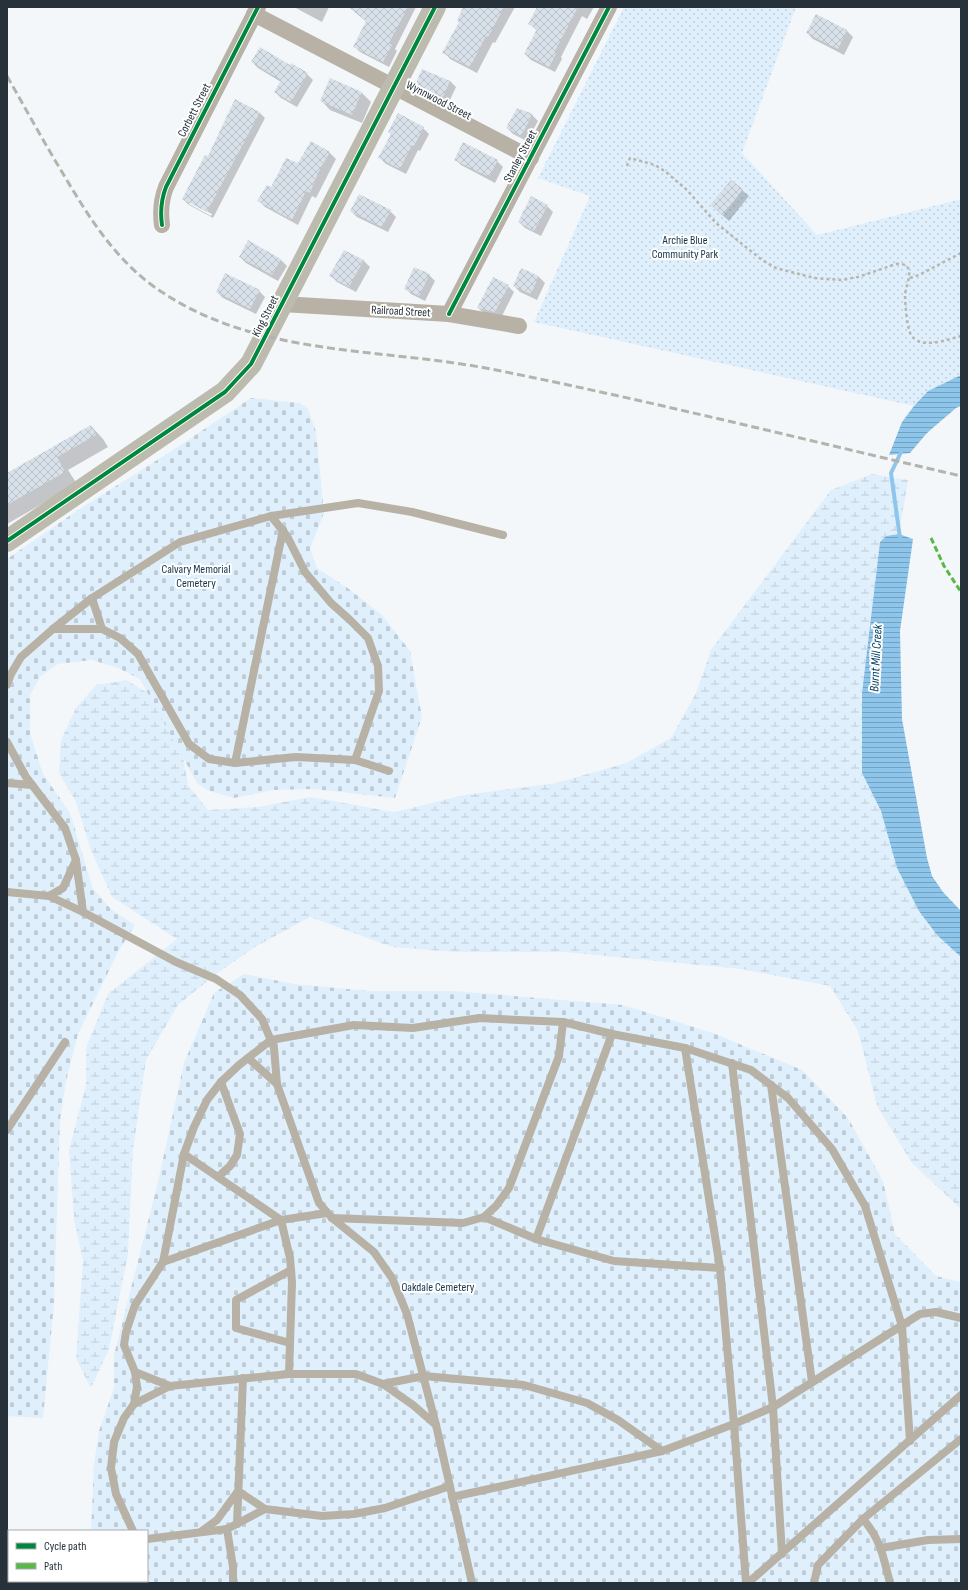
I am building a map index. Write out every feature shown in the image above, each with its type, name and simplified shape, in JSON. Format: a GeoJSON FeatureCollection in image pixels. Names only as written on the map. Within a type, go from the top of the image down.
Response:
{"type":"FeatureCollection","features":[{"type":"Feature","properties":{"kind":"street","name":"King Street"},"geometry":{"type":"LineString","coordinates":[[7,541],[225,392],[256,356],[434,7]]}},
{"type":"Feature","properties":{"kind":"street","name":"Stanley Street"},"geometry":{"type":"LineString","coordinates":[[449,314],[609,7]]}},
{"type":"Feature","properties":{"kind":"street","name":"Wynnwood Street"},"geometry":{"type":"LineString","coordinates":[[256,11],[393,87],[531,158]]}},
{"type":"Feature","properties":{"kind":"street","name":"Corbett Street"},"geometry":{"type":"LineString","coordinates":[[162,225],[161,206],[166,187],[256,11]]}},
{"type":"Feature","properties":{"kind":"street","name":"Railroad Street"},"geometry":{"type":"LineString","coordinates":[[282,304],[449,314],[519,326]]}},
{"type":"Feature","properties":{"kind":"lane"},"geometry":{"type":"LineString","coordinates":[[7,685],[11,674],[21,657],[53,629],[92,598],[180,542],[271,516],[358,503],[412,512],[503,535]]}},
{"type":"Feature","properties":{"kind":"lane"},"geometry":{"type":"LineString","coordinates":[[271,516],[287,536],[305,572],[331,603],[368,638],[378,666],[379,691],[355,760]]}},
{"type":"Feature","properties":{"kind":"lane"},"geometry":{"type":"LineString","coordinates":[[235,763],[282,530]]}},
{"type":"Feature","properties":{"kind":"lane"},"geometry":{"type":"LineString","coordinates":[[92,598],[102,629]]}},
{"type":"Feature","properties":{"kind":"lane"},"geometry":{"type":"LineString","coordinates":[[53,629],[102,629],[120,638],[138,654],[189,744],[209,759],[235,763],[296,757],[355,760],[389,771]]}},
{"type":"Feature","properties":{"kind":"lane"},"geometry":{"type":"LineString","coordinates":[[7,742],[32,785],[65,828],[76,860],[83,912]]}},
{"type":"Feature","properties":{"kind":"lane"},"geometry":{"type":"LineString","coordinates":[[7,783],[32,785]]}},
{"type":"Feature","properties":{"kind":"lane"},"geometry":{"type":"LineString","coordinates":[[49,896],[63,888],[76,860]]}},
{"type":"Feature","properties":{"kind":"lane"},"geometry":{"type":"LineString","coordinates":[[7,892],[49,896],[83,912],[176,962],[205,974],[240,995],[262,1019],[274,1048],[277,1084],[319,1203],[330,1216],[374,1252],[392,1278],[407,1314],[436,1424],[472,1583]]}},
{"type":"Feature","properties":{"kind":"lane"},"geometry":{"type":"LineString","coordinates":[[133,1530],[116,1494],[111,1468],[114,1442],[124,1418],[134,1404],[137,1387],[135,1372],[124,1346],[126,1332],[135,1305],[163,1262],[184,1154],[194,1127],[206,1100],[221,1082],[271,1040],[354,1025],[413,1028],[479,1018],[563,1022],[612,1034],[685,1048],[751,1070],[788,1098],[832,1149],[864,1206],[902,1326],[910,1441]]}},
{"type":"Feature","properties":{"kind":"lane"},"geometry":{"type":"LineString","coordinates":[[163,1262],[281,1220],[330,1216],[463,1223],[484,1218],[496,1206],[509,1188],[559,1056],[563,1022]]}},
{"type":"Feature","properties":{"kind":"lane"},"geometry":{"type":"LineString","coordinates":[[536,1239],[612,1034]]}},
{"type":"Feature","properties":{"kind":"lane"},"geometry":{"type":"LineString","coordinates":[[7,1130],[65,1042]]}},
{"type":"Feature","properties":{"kind":"lane"},"geometry":{"type":"LineString","coordinates":[[685,1048],[720,1268],[747,1583]]}},
{"type":"Feature","properties":{"kind":"lane"},"geometry":{"type":"LineString","coordinates":[[248,1058],[277,1084]]}},
{"type":"Feature","properties":{"kind":"lane"},"geometry":{"type":"LineString","coordinates":[[732,1063],[772,1407],[782,1554]]}},
{"type":"Feature","properties":{"kind":"lane"},"geometry":{"type":"LineString","coordinates":[[218,1177],[230,1166],[237,1155],[240,1134],[221,1082]]}},
{"type":"Feature","properties":{"kind":"lane"},"geometry":{"type":"LineString","coordinates":[[771,1085],[812,1382]]}},
{"type":"Feature","properties":{"kind":"lane"},"geometry":{"type":"LineString","coordinates":[[184,1154],[281,1220],[290,1258],[292,1282],[289,1374]]}},
{"type":"Feature","properties":{"kind":"lane"},"geometry":{"type":"LineString","coordinates":[[484,1218],[536,1239],[614,1261],[720,1268]]}},
{"type":"Feature","properties":{"kind":"lane"},"geometry":{"type":"LineString","coordinates":[[290,1343],[236,1328],[236,1300],[291,1270]]}},
{"type":"Feature","properties":{"kind":"lane"},"geometry":{"type":"LineString","coordinates":[[452,1497],[662,1451],[734,1424],[772,1407],[920,1314],[936,1312],[961,1318]]}},
{"type":"Feature","properties":{"kind":"lane"},"geometry":{"type":"LineString","coordinates":[[135,1372],[170,1386]]}},
{"type":"Feature","properties":{"kind":"lane"},"geometry":{"type":"LineString","coordinates":[[134,1404],[170,1386],[289,1374],[356,1374],[383,1384],[436,1424]]}},
{"type":"Feature","properties":{"kind":"lane"},"geometry":{"type":"LineString","coordinates":[[383,1384],[424,1376],[524,1385],[587,1403],[618,1420],[662,1451]]}},
{"type":"Feature","properties":{"kind":"lane"},"geometry":{"type":"LineString","coordinates":[[237,1524],[243,1378]]}},
{"type":"Feature","properties":{"kind":"lane"},"geometry":{"type":"LineString","coordinates":[[747,1583],[782,1554],[961,1395]]}},
{"type":"Feature","properties":{"kind":"lane"},"geometry":{"type":"LineString","coordinates":[[814,1583],[818,1565],[863,1518],[961,1439]]}},
{"type":"Feature","properties":{"kind":"lane"},"geometry":{"type":"LineString","coordinates":[[238,1491],[265,1509],[322,1516],[354,1514],[385,1508],[450,1486]]}},
{"type":"Feature","properties":{"kind":"lane"},"geometry":{"type":"LineString","coordinates":[[202,1532],[217,1520],[238,1491]]}},
{"type":"Feature","properties":{"kind":"lane"},"geometry":{"type":"LineString","coordinates":[[148,1539],[227,1529],[265,1509]]}},
{"type":"Feature","properties":{"kind":"lane"},"geometry":{"type":"LineString","coordinates":[[863,1518],[874,1532],[881,1548],[890,1583]]}},
{"type":"Feature","properties":{"kind":"lane"},"geometry":{"type":"LineString","coordinates":[[227,1529],[233,1567],[233,1583]]}},
{"type":"Feature","properties":{"kind":"lane"},"geometry":{"type":"LineString","coordinates":[[881,1548],[928,1540],[961,1539]]}},
{"type":"Feature","properties":{"kind":"path"},"geometry":{"type":"LineString","coordinates":[[627,166],[630,158],[660,168],[687,190],[722,228],[762,260],[776,268],[814,278],[841,280],[858,277],[899,263],[906,266],[910,274],[910,278],[905,297],[910,332],[913,338],[919,341],[927,342],[961,336]]}},
{"type":"Feature","properties":{"kind":"path"},"geometry":{"type":"LineString","coordinates":[[910,278],[961,253]]}},
{"type":"Feature","properties":{"kind":"green space","name":"Archie Blue Community Park"},"geometry":{"type":"Polygon","coordinates":[[[624,7],[796,7],[742,153],[817,235],[961,199],[961,375],[929,391],[914,406],[534,322],[590,196],[538,178],[624,7]]]}},
{"type":"Feature","properties":{"kind":"green space","name":"Calvary Memorial Cemetery"},"geometry":{"type":"Polygon","coordinates":[[[251,398],[300,403],[308,409],[316,432],[324,513],[310,549],[317,568],[349,589],[382,615],[410,651],[422,717],[395,798],[314,789],[274,790],[234,798],[209,791],[197,783],[140,679],[118,668],[92,660],[58,664],[41,676],[30,695],[30,733],[43,774],[70,813],[93,889],[112,910],[135,925],[118,952],[78,1034],[66,1081],[60,1120],[54,1304],[43,1418],[7,1416],[7,559],[78,510],[173,450],[251,398]]]}},
{"type":"Feature","properties":{"kind":"green space"},"geometry":{"type":"Polygon","coordinates":[[[872,474],[908,480],[899,534],[886,536],[880,542],[862,693],[862,773],[881,811],[897,868],[937,935],[961,957],[961,1209],[912,1163],[877,1106],[858,1031],[830,986],[741,969],[564,952],[454,952],[392,947],[310,917],[255,947],[216,974],[178,1005],[146,1060],[133,1150],[128,1254],[109,1349],[91,1388],[76,1359],[83,1261],[74,1219],[69,1150],[86,1085],[86,1048],[108,994],[177,939],[112,897],[91,850],[76,802],[59,773],[61,740],[76,708],[96,685],[126,680],[148,693],[178,728],[188,785],[208,810],[258,807],[310,797],[395,812],[464,795],[556,783],[626,763],[671,738],[696,693],[711,650],[831,490],[872,474]]]}},
{"type":"Feature","properties":{"kind":"green space","name":"Oakdale Cemetery"},"geometry":{"type":"Polygon","coordinates":[[[244,974],[294,984],[369,991],[455,991],[623,1005],[713,1033],[802,1070],[848,1118],[883,1181],[895,1234],[936,1276],[961,1282],[961,1583],[83,1583],[148,1582],[148,1530],[91,1530],[94,1464],[99,1431],[114,1388],[114,1355],[157,1186],[184,1063],[214,993],[244,974]]]}},
{"type":"Feature","properties":{"kind":"water"},"geometry":{"type":"Polygon","coordinates":[[[961,375],[961,406],[956,408],[927,433],[910,453],[889,455],[902,422],[914,406],[928,391],[961,375]]]}},
{"type":"Feature","properties":{"kind":"water"},"geometry":{"type":"Polygon","coordinates":[[[899,534],[913,539],[900,631],[902,719],[927,858],[932,876],[943,892],[961,911],[961,957],[937,935],[919,911],[897,868],[881,811],[862,773],[862,693],[880,542],[886,536],[899,534]]]}},
{"type":"Feature","properties":{"kind":"building"},"geometry":{"type":"Polygon","coordinates":[[[348,7],[408,7],[389,43],[392,45],[383,62],[353,47],[366,21],[348,7]]]}},
{"type":"Feature","properties":{"kind":"building"},"geometry":{"type":"Polygon","coordinates":[[[463,7],[504,7],[488,37],[486,36],[470,67],[442,53],[459,22],[457,21],[463,7]]]}},
{"type":"Feature","properties":{"kind":"building"},"geometry":{"type":"Polygon","coordinates":[[[537,7],[578,7],[555,51],[557,52],[549,67],[524,54],[537,29],[528,24],[537,7]]]}},
{"type":"Feature","properties":{"kind":"building"},"geometry":{"type":"Polygon","coordinates":[[[816,14],[847,30],[838,49],[806,33],[816,14]]]}},
{"type":"Feature","properties":{"kind":"building"},"geometry":{"type":"Polygon","coordinates":[[[260,47],[290,65],[291,63],[308,73],[291,102],[274,92],[281,80],[251,62],[260,47]]]}},
{"type":"Feature","properties":{"kind":"building"},"geometry":{"type":"Polygon","coordinates":[[[422,69],[450,81],[443,97],[415,85],[422,69]]]}},
{"type":"Feature","properties":{"kind":"building"},"geometry":{"type":"Polygon","coordinates":[[[330,78],[362,92],[352,115],[320,101],[330,78]]]}},
{"type":"Feature","properties":{"kind":"building"},"geometry":{"type":"Polygon","coordinates":[[[235,99],[260,112],[207,212],[182,199],[205,155],[208,156],[235,99]]]}},
{"type":"Feature","properties":{"kind":"building"},"geometry":{"type":"Polygon","coordinates":[[[517,108],[533,114],[521,136],[506,128],[517,108]]]}},
{"type":"Feature","properties":{"kind":"building"},"geometry":{"type":"Polygon","coordinates":[[[398,113],[424,127],[414,146],[412,145],[400,169],[378,158],[391,134],[388,132],[398,113]]]}},
{"type":"Feature","properties":{"kind":"building"},"geometry":{"type":"Polygon","coordinates":[[[311,141],[330,152],[318,173],[310,193],[306,191],[292,220],[257,201],[267,185],[271,187],[286,158],[298,163],[311,141]]]}},
{"type":"Feature","properties":{"kind":"building"},"geometry":{"type":"Polygon","coordinates":[[[463,142],[498,160],[489,177],[454,160],[463,142]]]}},
{"type":"Feature","properties":{"kind":"building"},"geometry":{"type":"Polygon","coordinates":[[[731,180],[743,189],[723,215],[710,205],[731,180]]]}},
{"type":"Feature","properties":{"kind":"building"},"geometry":{"type":"Polygon","coordinates":[[[359,194],[391,210],[382,227],[350,211],[359,194]]]}},
{"type":"Feature","properties":{"kind":"building"},"geometry":{"type":"Polygon","coordinates":[[[531,196],[548,205],[534,231],[518,222],[531,196]]]}},
{"type":"Feature","properties":{"kind":"building"},"geometry":{"type":"Polygon","coordinates":[[[248,240],[281,259],[272,275],[239,257],[248,240]]]}},
{"type":"Feature","properties":{"kind":"building"},"geometry":{"type":"Polygon","coordinates":[[[344,250],[364,260],[349,287],[329,276],[344,250]]]}},
{"type":"Feature","properties":{"kind":"building"},"geometry":{"type":"Polygon","coordinates":[[[414,267],[430,274],[419,296],[404,289],[414,267]]]}},
{"type":"Feature","properties":{"kind":"building"},"geometry":{"type":"Polygon","coordinates":[[[521,268],[539,276],[531,294],[513,286],[521,268]]]}},
{"type":"Feature","properties":{"kind":"building"},"geometry":{"type":"Polygon","coordinates":[[[225,273],[260,290],[250,309],[216,292],[225,273]]]}},
{"type":"Feature","properties":{"kind":"building"},"geometry":{"type":"Polygon","coordinates":[[[493,277],[509,285],[495,312],[477,308],[493,277]]]}},
{"type":"Feature","properties":{"kind":"building"},"geometry":{"type":"Polygon","coordinates":[[[91,425],[96,435],[57,457],[65,472],[7,505],[7,473],[91,425]]]}},
{"type":"Feature","properties":{"kind":"waterway","name":"Burnt Mill Creek"},"geometry":{"type":"LineString","coordinates":[[900,538],[891,473],[902,450]]}},
{"type":"Feature","properties":{"kind":"railway"},"geometry":{"type":"LineString","coordinates":[[7,76],[78,198],[98,229],[135,271],[149,283],[188,308],[230,325],[272,338],[316,346],[451,362],[496,370],[670,408],[961,476]]}},
{"type":"Feature","properties":{"kind":"marked path"},"geometry":{"type":"LineString","coordinates":[[931,538],[944,566],[961,592]]}},
{"type":"Feature","properties":{"kind":"cycle path"},"geometry":{"type":"LineString","coordinates":[[162,225],[161,206],[166,187],[258,7]]}},
{"type":"Feature","properties":{"kind":"cycle path"},"geometry":{"type":"LineString","coordinates":[[7,541],[225,392],[251,364],[435,7]]}},
{"type":"Feature","properties":{"kind":"cycle path"},"geometry":{"type":"LineString","coordinates":[[449,314],[609,7]]}}]}
